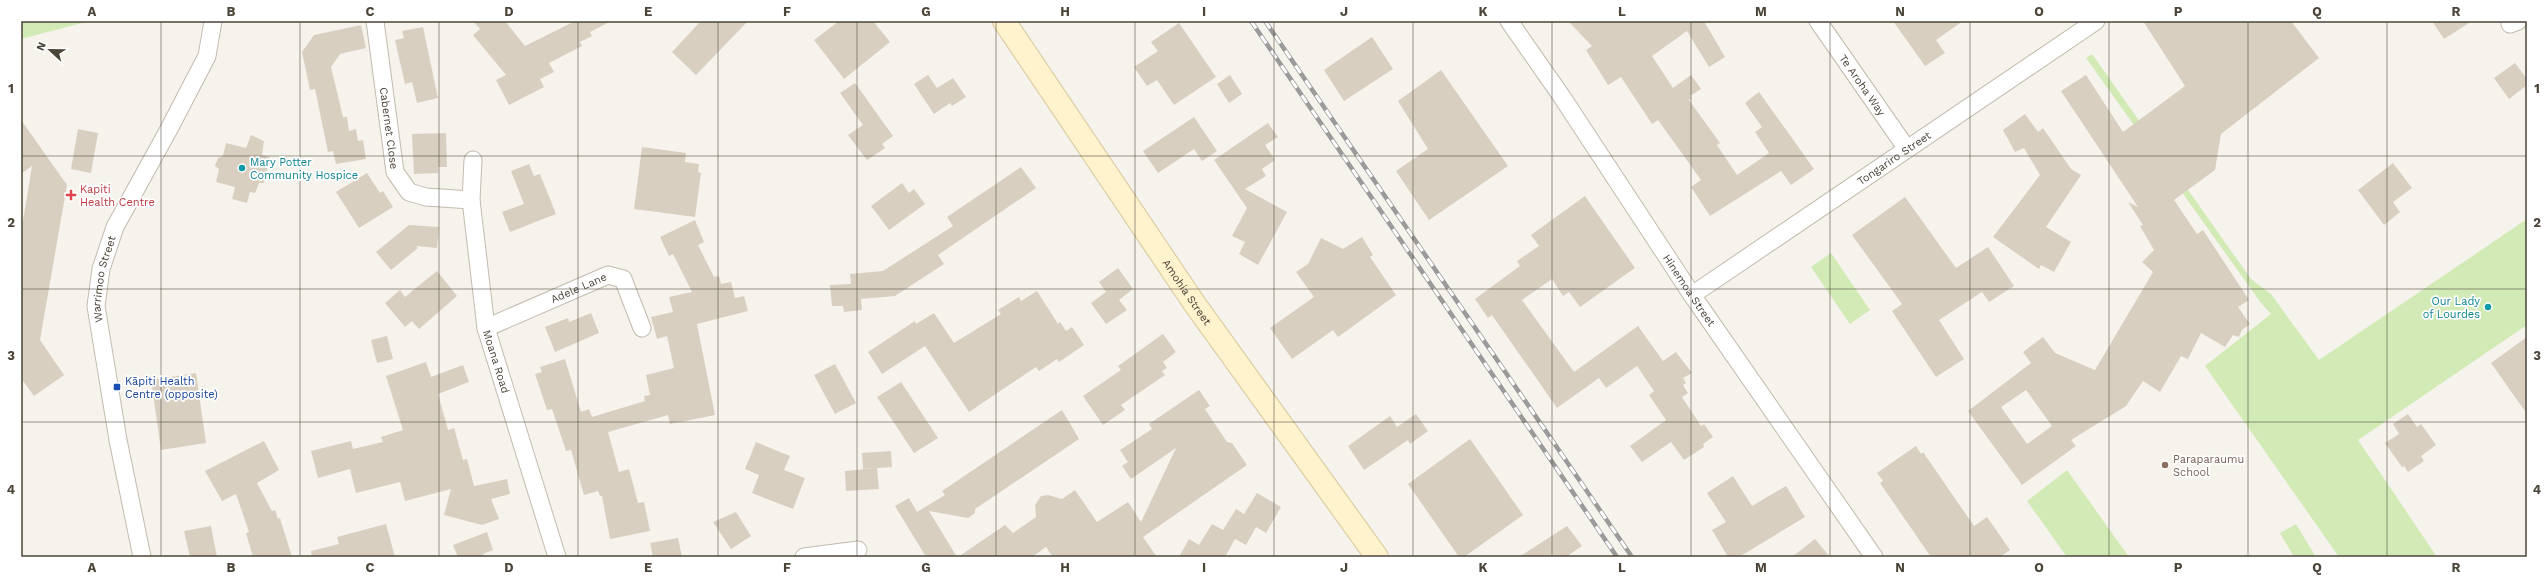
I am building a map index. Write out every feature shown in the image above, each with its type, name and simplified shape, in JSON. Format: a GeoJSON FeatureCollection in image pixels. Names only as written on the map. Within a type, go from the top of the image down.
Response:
{"type":"FeatureCollection","features":[{"type":"Feature","properties":{"kind":"main road","name":"Amohia Street"},"geometry":{"type":"LineString","coordinates":[[1004,21],[1194,303],[1377,557]]}},
{"type":"Feature","properties":{"kind":"street","name":"Warrimoo Street"},"geometry":{"type":"LineString","coordinates":[[142,557],[118,440],[96,306],[101,269],[115,227],[170,129],[207,56],[213,21]]}},
{"type":"Feature","properties":{"kind":"street","name":"Cabernet Close"},"geometry":{"type":"LineString","coordinates":[[375,21],[395,172],[409,192],[426,197],[471,200]]}},
{"type":"Feature","properties":{"kind":"street","name":"Hinemoa Street"},"geometry":{"type":"LineString","coordinates":[[1509,21],[1562,97],[1692,295],[1874,557]]}},
{"type":"Feature","properties":{"kind":"street","name":"Te Aroha Way"},"geometry":{"type":"LineString","coordinates":[[1818,21],[1907,149]]}},
{"type":"Feature","properties":{"kind":"street","name":"Tongariro Street"},"geometry":{"type":"LineString","coordinates":[[1692,295],[2096,21]]}},
{"type":"Feature","properties":{"kind":"street","name":"Moana Road"},"geometry":{"type":"LineString","coordinates":[[473,160],[471,200],[486,328],[557,557]]}},
{"type":"Feature","properties":{"kind":"street","name":"Adele Lane"},"geometry":{"type":"LineString","coordinates":[[486,328],[608,275],[623,279],[642,328]]}},
{"type":"Feature","properties":{"kind":"street"},"geometry":{"type":"LineString","coordinates":[[804,557],[858,550]]}},
{"type":"Feature","properties":{"kind":"green space"},"geometry":{"type":"Polygon","coordinates":[[[21,21],[90,21],[21,39],[21,21]]]}},
{"type":"Feature","properties":{"kind":"green space"},"geometry":{"type":"Polygon","coordinates":[[[2092,54],[2251,279],[2271,294],[2319,360],[2527,219],[2527,325],[2358,440],[2437,557],[2339,557],[2205,366],[2271,314],[2261,303],[2086,58],[2092,54]]]}},
{"type":"Feature","properties":{"kind":"green space"},"geometry":{"type":"Polygon","coordinates":[[[1831,253],[1870,310],[1850,324],[1811,267],[1831,253]]]}},
{"type":"Feature","properties":{"kind":"green space"},"geometry":{"type":"Polygon","coordinates":[[[2067,470],[2129,557],[2067,557],[2027,501],[2067,470]]]}},
{"type":"Feature","properties":{"kind":"green space"},"geometry":{"type":"Polygon","coordinates":[[[2296,524],[2316,557],[2294,557],[2280,533],[2296,524]]]}},
{"type":"Feature","properties":{"kind":"building"},"geometry":{"type":"Polygon","coordinates":[[[473,21],[505,21],[525,46],[575,21],[611,21],[590,32],[592,36],[580,42],[582,46],[549,63],[554,72],[540,79],[544,87],[509,105],[496,80],[506,75],[473,35],[480,29],[473,21]]]}},
{"type":"Feature","properties":{"kind":"building"},"geometry":{"type":"Polygon","coordinates":[[[701,21],[748,21],[696,75],[672,52],[701,21]]]}},
{"type":"Feature","properties":{"kind":"building"},"geometry":{"type":"Polygon","coordinates":[[[839,21],[873,21],[890,42],[844,79],[814,40],[839,21]]]}},
{"type":"Feature","properties":{"kind":"building"},"geometry":{"type":"Polygon","coordinates":[[[1568,21],[1704,21],[1725,57],[1709,67],[1687,31],[1652,56],[1673,88],[1691,75],[1701,89],[1690,96],[1692,98],[1689,100],[1720,143],[1717,145],[1737,175],[1769,153],[1755,132],[1762,127],[1745,103],[1759,92],[1814,169],[1791,185],[1781,171],[1710,216],[1691,187],[1701,180],[1658,120],[1652,124],[1621,77],[1608,85],[1586,50],[1592,46],[1568,21]]]}},
{"type":"Feature","properties":{"kind":"building"},"geometry":{"type":"Polygon","coordinates":[[[1893,21],[1963,21],[1936,40],[1945,53],[1925,66],[1893,21]]]}},
{"type":"Feature","properties":{"kind":"building"},"geometry":{"type":"Polygon","coordinates":[[[2143,21],[2291,21],[2319,58],[2221,134],[2215,170],[2174,200],[2197,234],[2203,230],[2249,300],[2238,307],[2250,324],[2242,330],[2239,337],[2233,335],[2225,347],[2201,333],[2188,359],[2181,356],[2160,392],[2143,381],[2126,406],[2071,440],[2076,446],[2022,485],[1968,411],[2031,363],[2023,352],[2043,337],[2055,353],[2095,370],[2153,272],[2142,262],[2154,250],[2140,226],[2143,225],[2128,202],[2138,207],[2061,91],[2086,75],[2123,132],[2185,86],[2143,21]],[[2026,390],[2001,407],[2027,444],[2052,426],[2026,390]]]}},
{"type":"Feature","properties":{"kind":"building"},"geometry":{"type":"Polygon","coordinates":[[[2432,21],[2472,21],[2444,39],[2432,21]]]}},
{"type":"Feature","properties":{"kind":"building"},"geometry":{"type":"Polygon","coordinates":[[[1179,23],[1216,77],[1174,105],[1157,80],[1147,86],[1134,67],[1158,51],[1151,42],[1179,23]]]}},
{"type":"Feature","properties":{"kind":"building"},"geometry":{"type":"Polygon","coordinates":[[[361,25],[366,48],[340,54],[331,67],[343,117],[347,117],[349,131],[356,129],[358,141],[363,140],[366,159],[336,164],[333,151],[328,152],[315,89],[310,90],[302,52],[314,35],[361,25]]]}},
{"type":"Feature","properties":{"kind":"building"},"geometry":{"type":"Polygon","coordinates":[[[423,27],[438,98],[417,103],[412,82],[405,84],[395,40],[404,38],[402,31],[423,27]]]}},
{"type":"Feature","properties":{"kind":"building"},"geometry":{"type":"Polygon","coordinates":[[[1372,37],[1393,69],[1344,101],[1324,70],[1372,37]]]}},
{"type":"Feature","properties":{"kind":"building"},"geometry":{"type":"Polygon","coordinates":[[[2515,63],[2527,79],[2527,85],[2509,99],[2494,78],[2515,63]]]}},
{"type":"Feature","properties":{"kind":"building"},"geometry":{"type":"Polygon","coordinates":[[[1441,70],[1508,166],[1429,220],[1396,171],[1428,149],[1398,101],[1441,70]]]}},
{"type":"Feature","properties":{"kind":"building"},"geometry":{"type":"Polygon","coordinates":[[[928,75],[937,88],[953,78],[966,97],[952,106],[950,103],[934,114],[914,84],[928,75]]]}},
{"type":"Feature","properties":{"kind":"building"},"geometry":{"type":"Polygon","coordinates":[[[1230,75],[1242,94],[1229,103],[1217,84],[1230,75]]]}},
{"type":"Feature","properties":{"kind":"building"},"geometry":{"type":"Polygon","coordinates":[[[855,83],[893,136],[882,144],[885,148],[867,160],[848,135],[863,125],[840,93],[855,83]]]}},
{"type":"Feature","properties":{"kind":"building"},"geometry":{"type":"Polygon","coordinates":[[[2025,114],[2038,132],[2043,128],[2071,169],[2081,175],[2046,227],[2071,242],[2054,272],[2041,265],[2039,269],[1993,237],[2040,175],[2024,148],[2015,152],[2003,130],[2025,114]]]}},
{"type":"Feature","properties":{"kind":"building"},"geometry":{"type":"Polygon","coordinates":[[[1194,117],[1217,151],[1202,161],[1194,149],[1158,173],[1143,151],[1194,117]]]}},
{"type":"Feature","properties":{"kind":"building"},"geometry":{"type":"Polygon","coordinates":[[[21,120],[67,185],[40,340],[64,375],[34,396],[21,378],[21,233],[32,166],[21,174],[21,120]]]}},
{"type":"Feature","properties":{"kind":"building"},"geometry":{"type":"Polygon","coordinates":[[[1268,123],[1278,137],[1265,145],[1275,160],[1262,169],[1266,176],[1245,189],[1287,212],[1258,265],[1239,254],[1245,242],[1232,236],[1247,208],[1214,160],[1268,123]]]}},
{"type":"Feature","properties":{"kind":"building"},"geometry":{"type":"Polygon","coordinates":[[[78,129],[98,133],[91,173],[71,169],[78,129]]]}},
{"type":"Feature","properties":{"kind":"building"},"geometry":{"type":"Polygon","coordinates":[[[446,133],[447,167],[438,167],[438,173],[414,174],[412,134],[446,133]]]}},
{"type":"Feature","properties":{"kind":"building","name":"Mary Potter Community Hospice"},"geometry":{"type":"Polygon","coordinates":[[[251,135],[264,141],[262,155],[270,157],[264,183],[259,183],[255,193],[250,192],[247,203],[232,199],[235,187],[216,182],[219,169],[215,166],[218,158],[223,156],[226,143],[246,148],[251,135]]]}},
{"type":"Feature","properties":{"kind":"building"},"geometry":{"type":"Polygon","coordinates":[[[642,147],[686,153],[685,162],[699,164],[698,172],[701,173],[695,217],[634,209],[642,147]]]}},
{"type":"Feature","properties":{"kind":"building"},"geometry":{"type":"Polygon","coordinates":[[[2393,163],[2412,188],[2393,202],[2400,212],[2384,225],[2358,190],[2393,163]]]}},
{"type":"Feature","properties":{"kind":"building"},"geometry":{"type":"Polygon","coordinates":[[[529,164],[534,176],[540,174],[556,214],[510,232],[502,212],[524,204],[511,171],[529,164]]]}},
{"type":"Feature","properties":{"kind":"building"},"geometry":{"type":"Polygon","coordinates":[[[1021,167],[1036,188],[938,255],[944,264],[895,296],[861,299],[862,310],[844,312],[843,306],[832,306],[830,285],[851,284],[850,274],[883,271],[953,226],[947,217],[1021,167]]]}},
{"type":"Feature","properties":{"kind":"building"},"geometry":{"type":"Polygon","coordinates":[[[367,173],[380,193],[383,191],[393,207],[359,228],[336,192],[367,173]]]}},
{"type":"Feature","properties":{"kind":"building"},"geometry":{"type":"Polygon","coordinates":[[[902,183],[909,193],[914,189],[925,204],[889,230],[871,206],[902,183]]]}},
{"type":"Feature","properties":{"kind":"building"},"geometry":{"type":"Polygon","coordinates":[[[1585,196],[1635,268],[1580,307],[1569,292],[1563,296],[1552,279],[1522,300],[1574,372],[1638,326],[1663,361],[1676,352],[1692,373],[1683,378],[1686,383],[1683,385],[1688,393],[1682,397],[1701,426],[1704,424],[1713,437],[1703,444],[1704,447],[1684,460],[1671,442],[1642,462],[1630,446],[1666,420],[1649,395],[1654,391],[1637,366],[1606,388],[1599,378],[1557,408],[1492,315],[1488,318],[1475,299],[1520,266],[1517,261],[1539,246],[1531,235],[1585,196]]]}},
{"type":"Feature","properties":{"kind":"building"},"geometry":{"type":"Polygon","coordinates":[[[1905,197],[1956,268],[1988,247],[2014,286],[1989,302],[1982,292],[1939,320],[1964,359],[1936,377],[1892,311],[1902,304],[1852,235],[1905,197]]]}},
{"type":"Feature","properties":{"kind":"building"},"geometry":{"type":"Polygon","coordinates":[[[695,220],[704,242],[698,245],[714,277],[719,276],[721,284],[731,282],[735,298],[744,296],[748,311],[697,324],[715,415],[670,424],[668,415],[608,432],[619,472],[629,469],[638,503],[644,502],[650,531],[610,539],[602,496],[600,496],[598,491],[584,495],[571,450],[566,451],[552,409],[547,410],[535,374],[542,372],[540,367],[565,359],[581,412],[589,409],[592,417],[645,401],[644,396],[650,395],[646,375],[674,368],[667,336],[657,339],[651,317],[673,312],[669,297],[692,292],[673,254],[669,256],[660,237],[695,220]]]}},
{"type":"Feature","properties":{"kind":"building"},"geometry":{"type":"Polygon","coordinates":[[[409,225],[439,227],[437,248],[416,246],[418,248],[391,270],[376,252],[409,225]]]}},
{"type":"Feature","properties":{"kind":"building"},"geometry":{"type":"Polygon","coordinates":[[[1362,237],[1373,255],[1370,257],[1396,295],[1338,337],[1333,330],[1292,359],[1270,328],[1314,297],[1296,272],[1308,264],[1321,238],[1343,249],[1362,237]]]}},
{"type":"Feature","properties":{"kind":"building"},"geometry":{"type":"Polygon","coordinates":[[[1118,268],[1133,289],[1119,300],[1127,310],[1106,324],[1091,303],[1106,292],[1099,282],[1118,268]]]}},
{"type":"Feature","properties":{"kind":"building"},"geometry":{"type":"Polygon","coordinates":[[[437,271],[457,296],[419,329],[412,321],[405,327],[385,303],[400,290],[405,297],[437,271]]]}},
{"type":"Feature","properties":{"kind":"building"},"geometry":{"type":"Polygon","coordinates":[[[1037,291],[1058,324],[1060,322],[1066,331],[1072,327],[1084,345],[1059,362],[1057,359],[1039,371],[1036,367],[969,412],[925,346],[882,374],[868,352],[915,321],[916,324],[934,313],[954,343],[1001,314],[998,310],[1019,297],[1021,301],[1037,291]]]}},
{"type":"Feature","properties":{"kind":"building"},"geometry":{"type":"Polygon","coordinates":[[[591,313],[599,333],[555,352],[545,327],[568,318],[569,322],[591,313]]]}},
{"type":"Feature","properties":{"kind":"building"},"geometry":{"type":"Polygon","coordinates":[[[1163,334],[1176,352],[1163,362],[1167,368],[1162,371],[1165,375],[1121,405],[1125,410],[1103,425],[1083,396],[1121,370],[1118,366],[1163,334]]]}},
{"type":"Feature","properties":{"kind":"building"},"geometry":{"type":"Polygon","coordinates":[[[387,336],[393,359],[377,363],[371,340],[387,336]]]}},
{"type":"Feature","properties":{"kind":"building"},"geometry":{"type":"Polygon","coordinates":[[[2527,337],[2527,414],[2491,363],[2527,337]]]}},
{"type":"Feature","properties":{"kind":"building"},"geometry":{"type":"Polygon","coordinates":[[[426,362],[431,377],[463,365],[469,382],[438,394],[448,430],[454,428],[463,460],[467,459],[474,486],[507,479],[510,494],[491,499],[499,519],[482,525],[444,515],[451,489],[405,501],[400,482],[356,493],[350,469],[318,478],[311,451],[351,441],[353,449],[383,442],[381,437],[403,430],[386,376],[426,362]]]}},
{"type":"Feature","properties":{"kind":"building"},"geometry":{"type":"Polygon","coordinates":[[[835,364],[856,403],[835,414],[814,375],[835,364]]]}},
{"type":"Feature","properties":{"kind":"building"},"geometry":{"type":"Polygon","coordinates":[[[196,373],[206,443],[161,450],[151,380],[196,373]]]}},
{"type":"Feature","properties":{"kind":"building"},"geometry":{"type":"Polygon","coordinates":[[[901,382],[938,438],[914,453],[877,397],[901,382]]]}},
{"type":"Feature","properties":{"kind":"building"},"geometry":{"type":"Polygon","coordinates":[[[1199,390],[1210,406],[1205,409],[1227,442],[1232,443],[1247,465],[1143,537],[1157,557],[1053,557],[1046,547],[1032,557],[958,557],[1005,525],[1013,533],[1036,517],[1035,505],[1041,496],[1048,495],[1062,499],[1075,490],[1097,522],[1128,502],[1141,522],[1176,448],[1131,479],[1122,466],[1128,462],[1120,450],[1152,429],[1149,424],[1199,390]]]}},
{"type":"Feature","properties":{"kind":"building"},"geometry":{"type":"Polygon","coordinates":[[[1062,410],[1079,439],[975,509],[975,513],[968,518],[929,511],[957,557],[926,557],[895,506],[909,498],[917,512],[945,495],[942,491],[1062,410]]]}},
{"type":"Feature","properties":{"kind":"building"},"geometry":{"type":"Polygon","coordinates":[[[1416,414],[1428,431],[1410,444],[1408,440],[1364,470],[1348,446],[1390,416],[1397,427],[1416,414]]]}},
{"type":"Feature","properties":{"kind":"building"},"geometry":{"type":"Polygon","coordinates":[[[2408,414],[2417,427],[2421,424],[2436,445],[2421,456],[2424,461],[2408,472],[2404,466],[2402,467],[2385,443],[2399,434],[2393,424],[2408,414]]]}},
{"type":"Feature","properties":{"kind":"building"},"geometry":{"type":"Polygon","coordinates":[[[1470,439],[1523,515],[1464,557],[1459,557],[1408,484],[1470,439]]]}},
{"type":"Feature","properties":{"kind":"building"},"geometry":{"type":"Polygon","coordinates":[[[264,441],[279,470],[257,483],[272,511],[275,510],[278,519],[280,518],[292,557],[253,557],[246,533],[249,532],[236,494],[222,501],[205,471],[264,441]]]}},
{"type":"Feature","properties":{"kind":"building"},"geometry":{"type":"Polygon","coordinates":[[[756,442],[790,456],[784,470],[805,478],[793,509],[752,493],[759,475],[745,469],[756,442]]]}},
{"type":"Feature","properties":{"kind":"building"},"geometry":{"type":"Polygon","coordinates":[[[1916,446],[1921,454],[1923,452],[1974,526],[1987,517],[2010,550],[2000,557],[1931,557],[1880,483],[1883,481],[1877,473],[1916,446]]]}},
{"type":"Feature","properties":{"kind":"building"},"geometry":{"type":"Polygon","coordinates":[[[891,451],[892,467],[863,469],[862,453],[891,451]]]}},
{"type":"Feature","properties":{"kind":"building"},"geometry":{"type":"Polygon","coordinates":[[[877,468],[879,489],[846,491],[845,471],[877,468]]]}},
{"type":"Feature","properties":{"kind":"building"},"geometry":{"type":"Polygon","coordinates":[[[1733,476],[1752,506],[1786,486],[1805,517],[1739,557],[1728,557],[1712,530],[1726,522],[1707,493],[1733,476]]]}},
{"type":"Feature","properties":{"kind":"building"},"geometry":{"type":"Polygon","coordinates":[[[1257,493],[1281,507],[1266,533],[1256,527],[1246,545],[1235,539],[1225,557],[1179,557],[1189,539],[1199,545],[1212,524],[1223,530],[1236,509],[1244,514],[1257,493]]]}},
{"type":"Feature","properties":{"kind":"building"},"geometry":{"type":"Polygon","coordinates":[[[736,512],[751,536],[731,549],[713,522],[736,512]]]}},
{"type":"Feature","properties":{"kind":"building"},"geometry":{"type":"Polygon","coordinates":[[[386,524],[395,557],[312,557],[311,551],[339,544],[337,537],[386,524]]]}},
{"type":"Feature","properties":{"kind":"building"},"geometry":{"type":"Polygon","coordinates":[[[211,526],[217,557],[190,557],[184,531],[211,526]]]}},
{"type":"Feature","properties":{"kind":"building"},"geometry":{"type":"Polygon","coordinates":[[[1567,526],[1582,546],[1566,557],[1519,557],[1567,526]]]}},
{"type":"Feature","properties":{"kind":"building"},"geometry":{"type":"Polygon","coordinates":[[[487,532],[493,550],[483,554],[484,557],[458,557],[453,545],[487,532]]]}},
{"type":"Feature","properties":{"kind":"building"},"geometry":{"type":"Polygon","coordinates":[[[678,538],[682,557],[653,557],[650,543],[678,538]]]}},
{"type":"Feature","properties":{"kind":"building"},"geometry":{"type":"Polygon","coordinates":[[[1815,539],[1830,557],[1792,557],[1815,539]]]}},
{"type":"Feature","properties":{"kind":"railway"},"geometry":{"type":"LineString","coordinates":[[1251,21],[1617,557]]}},
{"type":"Feature","properties":{"kind":"railway"},"geometry":{"type":"LineString","coordinates":[[1265,21],[1632,557]]}},
{"type":"Feature","properties":{"kind":"place","name":"Mary Potter Community Hospice"},"geometry":{"type":"Point","coordinates":[242,168]}},
{"type":"Feature","properties":{"kind":"place","name":"Kapiti Health Centre"},"geometry":{"type":"Point","coordinates":[71,195]}},
{"type":"Feature","properties":{"kind":"place","name":"Our Lady of Lourdes"},"geometry":{"type":"Point","coordinates":[2488,307]}},
{"type":"Feature","properties":{"kind":"place","name":"Kāpiti Health Centre (opposite)"},"geometry":{"type":"Point","coordinates":[117,387]}},
{"type":"Feature","properties":{"kind":"place","name":"Paraparaumu School"},"geometry":{"type":"Point","coordinates":[2165,465]}}]}
